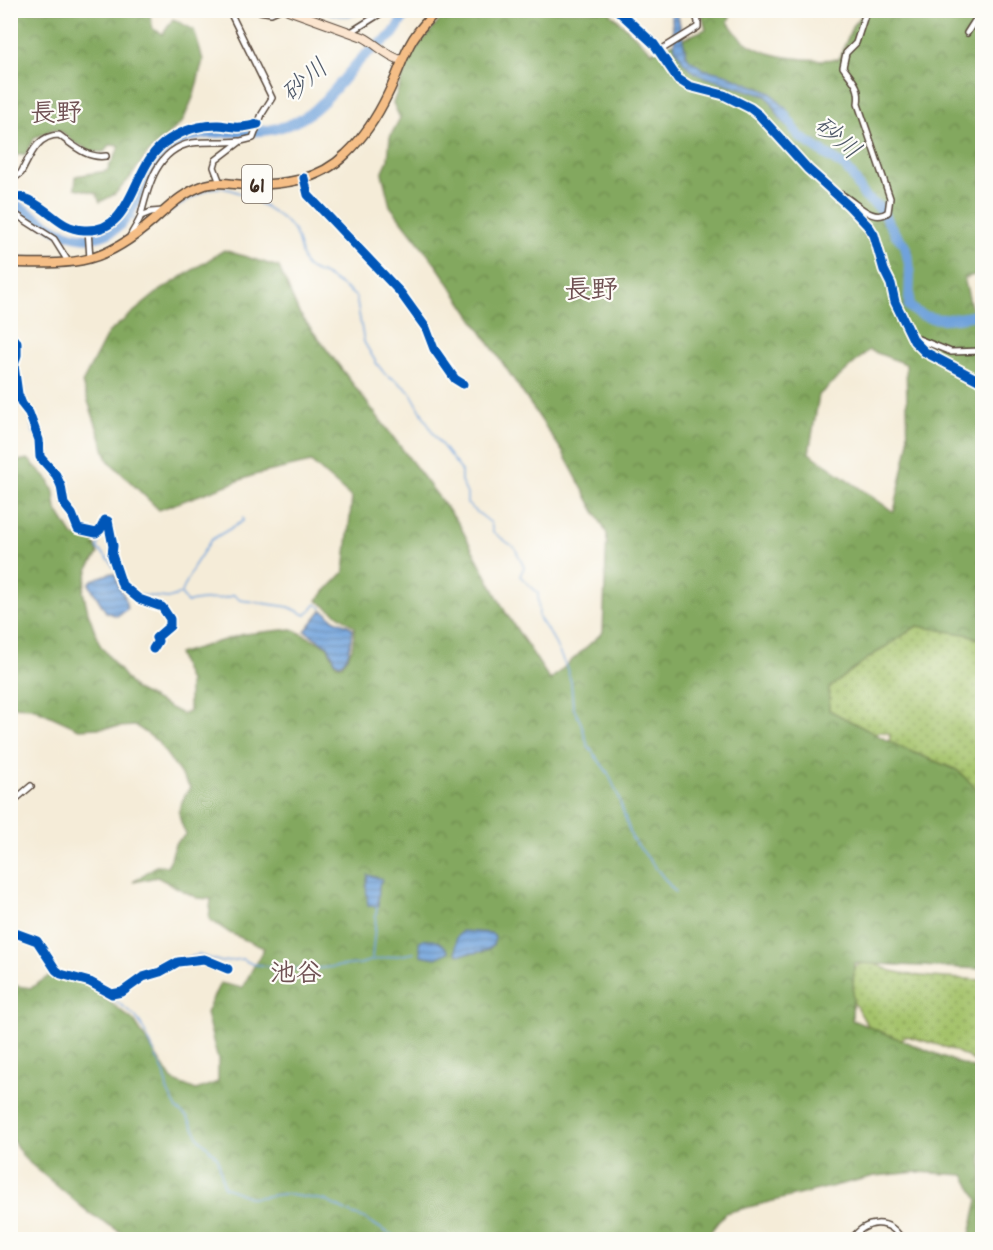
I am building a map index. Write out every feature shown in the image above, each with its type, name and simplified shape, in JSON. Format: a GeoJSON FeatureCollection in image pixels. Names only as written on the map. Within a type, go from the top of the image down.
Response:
{"type":"FeatureCollection","features":[{"type":"Feature","properties":{"kind":"main road"},"geometry":{"type":"LineString","coordinates":[[288,10],[372,41],[391,57],[401,60]]}},
{"type":"Feature","properties":{"kind":"main road","name":"61"},"geometry":{"type":"LineString","coordinates":[[10,263],[69,263],[104,255],[129,240],[184,194],[206,184],[268,184],[304,178],[330,168],[349,151],[383,104],[401,60],[418,30],[439,10]]}},
{"type":"Feature","properties":{"kind":"street"},"geometry":{"type":"LineString","coordinates":[[129,240],[141,216],[141,208],[156,171],[164,159],[174,150],[191,144],[241,141],[253,138],[271,101],[271,94],[231,14],[232,10]]}},
{"type":"Feature","properties":{"kind":"street"},"geometry":{"type":"LineString","coordinates":[[254,10],[271,13],[278,10]]}},
{"type":"Feature","properties":{"kind":"street"},"geometry":{"type":"LineString","coordinates":[[351,32],[386,10]]}},
{"type":"Feature","properties":{"kind":"street"},"geometry":{"type":"LineString","coordinates":[[617,10],[649,38],[678,79],[684,83],[724,95],[742,103],[759,115],[808,169],[869,227],[891,284],[895,302],[914,341],[925,352],[982,384]]}},
{"type":"Feature","properties":{"kind":"street"},"geometry":{"type":"LineString","coordinates":[[659,51],[698,27],[695,10]]}},
{"type":"Feature","properties":{"kind":"street"},"geometry":{"type":"LineString","coordinates":[[834,192],[840,192],[862,209],[877,216],[888,212],[890,198],[858,104],[858,85],[843,67],[846,53],[856,43],[868,10]]}},
{"type":"Feature","properties":{"kind":"street"},"geometry":{"type":"LineString","coordinates":[[951,10],[960,10]]}},
{"type":"Feature","properties":{"kind":"street"},"geometry":{"type":"LineString","coordinates":[[967,33],[982,16]]}},
{"type":"Feature","properties":{"kind":"street"},"geometry":{"type":"LineString","coordinates":[[10,195],[33,202],[65,225],[84,230],[102,227],[116,220],[125,210],[151,155],[167,140],[183,131],[202,126],[219,125],[241,128],[258,124]]}},
{"type":"Feature","properties":{"kind":"street"},"geometry":{"type":"LineString","coordinates":[[10,177],[16,177],[21,173],[39,141],[53,135],[59,135],[72,146],[90,154],[106,156]]}},
{"type":"Feature","properties":{"kind":"street"},"geometry":{"type":"LineString","coordinates":[[220,183],[214,168],[216,160],[241,141]]}},
{"type":"Feature","properties":{"kind":"street"},"geometry":{"type":"LineString","coordinates":[[304,178],[308,195],[400,292],[426,328],[434,349],[455,379],[463,384]]}},
{"type":"Feature","properties":{"kind":"street"},"geometry":{"type":"LineString","coordinates":[[141,216],[163,211]]}},
{"type":"Feature","properties":{"kind":"street"},"geometry":{"type":"LineString","coordinates":[[10,214],[18,216],[54,239],[69,263]]}},
{"type":"Feature","properties":{"kind":"street"},"geometry":{"type":"LineString","coordinates":[[88,229],[90,259]]}},
{"type":"Feature","properties":{"kind":"street"},"geometry":{"type":"LineString","coordinates":[[911,336],[951,352],[982,351]]}},
{"type":"Feature","properties":{"kind":"street"},"geometry":{"type":"LineString","coordinates":[[12,337],[17,342],[14,365],[18,394],[29,413],[41,446],[40,457],[56,475],[61,486],[64,504],[72,514],[78,530],[96,533],[105,520],[108,521],[113,546],[112,555],[124,588],[139,599],[162,607],[170,619],[170,626],[156,638],[158,641],[153,649]]}},
{"type":"Feature","properties":{"kind":"street"},"geometry":{"type":"LineString","coordinates":[[10,804],[31,786]]}},
{"type":"Feature","properties":{"kind":"street"},"geometry":{"type":"LineString","coordinates":[[10,931],[23,934],[41,944],[56,970],[61,974],[90,981],[112,994],[122,992],[145,977],[178,962],[199,958],[216,962],[228,969]]}},
{"type":"Feature","properties":{"kind":"street"},"geometry":{"type":"LineString","coordinates":[[851,1239],[860,1229],[873,1223],[895,1229],[902,1239]]}},
{"type":"Feature","properties":{"kind":"green space"},"geometry":{"type":"Polygon","coordinates":[[[457,10],[608,11],[652,52],[706,29],[701,11],[735,11],[728,22],[738,35],[760,50],[786,57],[827,60],[839,59],[853,25],[866,11],[982,11],[982,273],[964,278],[982,350],[982,640],[969,635],[917,626],[867,659],[829,688],[829,710],[900,747],[957,770],[982,794],[982,969],[854,963],[852,1020],[982,1071],[982,1239],[969,1239],[978,1200],[964,1175],[918,1172],[875,1176],[725,1213],[705,1239],[132,1239],[89,1213],[25,1159],[11,1138],[11,985],[31,988],[49,976],[84,982],[134,1021],[172,1080],[196,1090],[218,1082],[218,1060],[206,1013],[220,983],[242,988],[264,948],[230,933],[209,919],[211,899],[197,898],[157,877],[133,882],[156,866],[167,866],[175,844],[186,834],[180,820],[179,810],[190,787],[157,741],[136,726],[79,729],[31,707],[11,706],[11,471],[18,461],[28,459],[48,479],[54,492],[56,509],[73,536],[94,541],[98,554],[89,567],[83,591],[100,645],[134,689],[182,714],[189,711],[189,682],[178,654],[244,634],[292,629],[327,646],[337,665],[342,665],[352,649],[355,627],[317,600],[344,572],[352,498],[311,462],[254,475],[159,510],[108,460],[82,383],[108,333],[158,292],[224,250],[279,267],[299,313],[459,524],[506,613],[550,680],[603,632],[607,534],[562,451],[437,266],[390,206],[382,173],[388,160],[390,137],[400,118],[393,103],[412,53],[442,18],[457,10]],[[869,350],[819,395],[809,453],[894,512],[908,446],[906,364],[869,350]]]}},
{"type":"Feature","properties":{"kind":"green space"},"geometry":{"type":"Polygon","coordinates":[[[10,11],[149,11],[153,29],[163,34],[173,19],[194,30],[203,60],[194,95],[183,121],[147,154],[115,194],[100,202],[96,193],[75,188],[76,176],[107,171],[120,146],[110,145],[104,152],[93,152],[73,142],[62,132],[54,130],[35,137],[25,155],[11,155],[10,11]]]}},
{"type":"Feature","properties":{"kind":"green space"},"geometry":{"type":"Polygon","coordinates":[[[982,607],[982,836],[885,749],[890,739],[889,733],[880,732],[867,736],[836,731],[812,684],[885,610],[982,607]]]}},
{"type":"Feature","properties":{"kind":"green space"},"geometry":{"type":"Polygon","coordinates":[[[865,962],[914,975],[982,980],[982,1067],[966,1056],[925,1041],[906,1036],[898,1041],[875,1037],[849,995],[852,968],[865,962]]]}},
{"type":"Feature","properties":{"kind":"water"},"geometry":{"type":"Polygon","coordinates":[[[671,11],[677,11],[689,59],[703,69],[725,74],[771,93],[787,110],[793,125],[790,128],[782,121],[766,96],[699,75],[684,63],[675,48],[671,11]]]}},
{"type":"Feature","properties":{"kind":"water"},"geometry":{"type":"Polygon","coordinates":[[[111,573],[115,574],[125,597],[127,609],[117,616],[106,612],[89,584],[92,580],[111,573]]]}},
{"type":"Feature","properties":{"kind":"water"},"geometry":{"type":"Polygon","coordinates":[[[322,610],[353,629],[347,657],[340,664],[336,662],[328,646],[305,631],[322,610]]]}},
{"type":"Feature","properties":{"kind":"water"},"geometry":{"type":"Polygon","coordinates":[[[368,875],[382,879],[379,885],[378,906],[368,906],[366,885],[368,875]]]}},
{"type":"Feature","properties":{"kind":"water"},"geometry":{"type":"Polygon","coordinates":[[[462,931],[491,933],[495,937],[494,943],[482,952],[458,955],[456,938],[462,931]]]}},
{"type":"Feature","properties":{"kind":"water"},"geometry":{"type":"Polygon","coordinates":[[[424,939],[439,942],[449,952],[436,958],[421,955],[419,942],[424,939]]]}},
{"type":"Feature","properties":{"kind":"waterway"},"geometry":{"type":"LineString","coordinates":[[319,10],[342,16],[353,15],[365,10]]}},
{"type":"Feature","properties":{"kind":"waterway","name":"砂川"},"geometry":{"type":"LineString","coordinates":[[10,203],[17,205],[44,223],[74,236],[96,237],[111,232],[122,224],[149,172],[167,149],[178,142],[203,134],[269,130],[286,126],[303,118],[327,98],[365,55],[393,34],[407,10]]}},
{"type":"Feature","properties":{"kind":"waterway","name":"砂川"},"geometry":{"type":"LineString","coordinates":[[784,114],[800,137],[845,167],[865,197],[879,207],[905,245],[910,269],[909,306],[925,316],[934,318],[944,319],[982,314]]}},
{"type":"Feature","properties":{"kind":"waterway"},"geometry":{"type":"LineString","coordinates":[[171,211],[210,189],[224,188],[246,196],[288,224],[294,231],[304,263],[308,268],[334,281],[356,297],[364,342],[377,364],[385,374],[411,393],[434,435],[461,470],[461,481],[467,494],[467,504],[491,523],[493,532],[515,548],[524,567],[520,576],[538,593],[539,618],[552,637],[567,669],[571,682],[573,707],[588,746],[608,773],[632,838],[675,892]]}},
{"type":"Feature","properties":{"kind":"waterway"},"geometry":{"type":"LineString","coordinates":[[142,219],[154,214]]}},
{"type":"Feature","properties":{"kind":"waterway"},"geometry":{"type":"LineString","coordinates":[[128,219],[137,219]]}},
{"type":"Feature","properties":{"kind":"waterway"},"geometry":{"type":"LineString","coordinates":[[16,396],[22,408]]}},
{"type":"Feature","properties":{"kind":"waterway"},"geometry":{"type":"LineString","coordinates":[[31,425],[34,434]]}},
{"type":"Feature","properties":{"kind":"waterway"},"geometry":{"type":"LineString","coordinates":[[181,594],[194,566],[211,540],[243,521],[243,518]]}},
{"type":"Feature","properties":{"kind":"waterway"},"geometry":{"type":"LineString","coordinates":[[94,535],[99,538],[98,549],[113,567]]}},
{"type":"Feature","properties":{"kind":"waterway"},"geometry":{"type":"LineString","coordinates":[[137,595],[168,598],[181,594],[187,603],[234,595],[240,600],[289,607],[306,615],[316,604],[322,608]]}},
{"type":"Feature","properties":{"kind":"waterway"},"geometry":{"type":"LineString","coordinates":[[372,958],[377,906]]}},
{"type":"Feature","properties":{"kind":"waterway"},"geometry":{"type":"LineString","coordinates":[[10,935],[17,936]]}},
{"type":"Feature","properties":{"kind":"waterway"},"geometry":{"type":"LineString","coordinates":[[30,941],[39,950]]}},
{"type":"Feature","properties":{"kind":"waterway"},"geometry":{"type":"LineString","coordinates":[[181,959],[199,955],[222,962],[242,959],[252,964],[303,970],[360,964],[414,953]]}},
{"type":"Feature","properties":{"kind":"waterway"},"geometry":{"type":"LineString","coordinates":[[42,954],[51,969],[59,975]]}},
{"type":"Feature","properties":{"kind":"waterway"},"geometry":{"type":"LineString","coordinates":[[156,971],[176,960]]}},
{"type":"Feature","properties":{"kind":"waterway"},"geometry":{"type":"LineString","coordinates":[[110,996],[135,1016],[141,1024],[165,1075],[167,1090],[177,1109],[188,1118],[199,1138],[218,1158],[224,1187],[252,1198],[283,1194],[324,1200],[364,1218],[402,1240]]}},
{"type":"Feature","properties":{"kind":"cycle path"},"geometry":{"type":"LineString","coordinates":[[617,10],[654,44],[678,79],[689,86],[724,95],[750,108],[808,169],[849,206],[874,235],[895,302],[914,341],[925,352],[982,384]]}},
{"type":"Feature","properties":{"kind":"cycle path"},"geometry":{"type":"LineString","coordinates":[[10,195],[30,201],[62,223],[76,229],[101,228],[114,220],[124,209],[147,164],[157,150],[170,139],[205,126],[237,127],[258,124]]}},
{"type":"Feature","properties":{"kind":"cycle path"},"geometry":{"type":"LineString","coordinates":[[304,178],[308,195],[400,292],[426,328],[434,349],[455,379],[463,384]]}},
{"type":"Feature","properties":{"kind":"cycle path"},"geometry":{"type":"LineString","coordinates":[[10,337],[17,342],[14,365],[18,394],[29,413],[39,440],[40,457],[56,475],[61,486],[64,504],[72,514],[78,529],[96,533],[105,520],[108,521],[113,546],[112,555],[122,585],[139,599],[162,607],[170,619],[170,626],[156,638],[158,641],[153,649]]}},
{"type":"Feature","properties":{"kind":"cycle path"},"geometry":{"type":"LineString","coordinates":[[10,931],[37,941],[61,974],[90,982],[112,994],[122,992],[143,977],[160,972],[178,962],[204,959],[228,969]]}},
{"type":"Feature","properties":{"kind":"district","name":"長野"},"geometry":{"type":"Point","coordinates":[56,112]}},
{"type":"Feature","properties":{"kind":"district","name":"長野"},"geometry":{"type":"Point","coordinates":[591,289]}},
{"type":"Feature","properties":{"kind":"district","name":"池谷"},"geometry":{"type":"Point","coordinates":[296,972]}}]}
